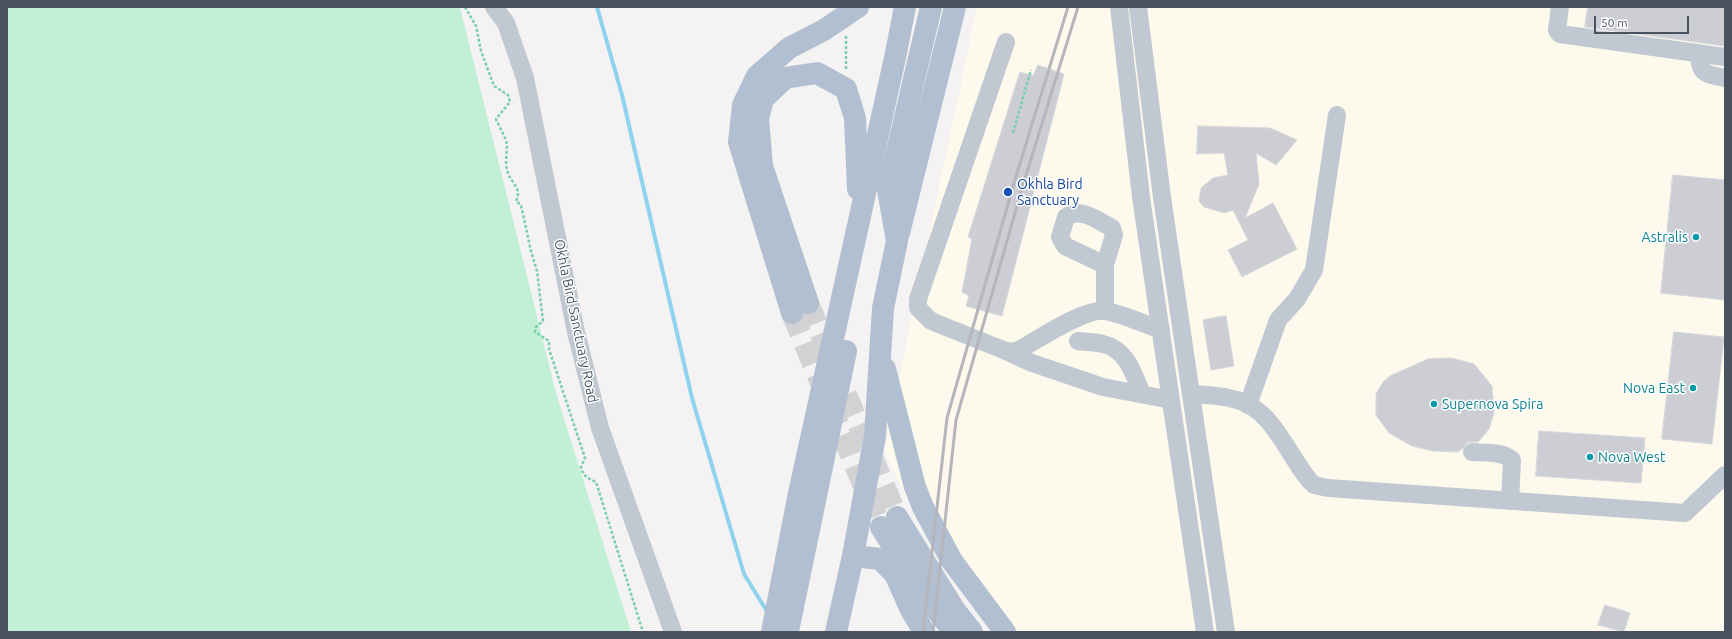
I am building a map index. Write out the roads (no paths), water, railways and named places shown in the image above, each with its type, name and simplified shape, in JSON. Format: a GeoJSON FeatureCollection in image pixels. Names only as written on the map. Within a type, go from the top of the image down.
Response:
{"type":"FeatureCollection","features":[{"type":"Feature","properties":{"kind":"main road"},"geometry":{"type":"LineString","coordinates":[[772,632],[859,286],[851,256],[905,7]]}},
{"type":"Feature","properties":{"kind":"main road"},"geometry":{"type":"LineString","coordinates":[[897,241],[888,190],[931,7]]}},
{"type":"Feature","properties":{"kind":"main road"},"geometry":{"type":"LineString","coordinates":[[836,632],[853,556],[874,436],[883,308],[897,241],[955,7]]}},
{"type":"Feature","properties":{"kind":"main road"},"geometry":{"type":"LineString","coordinates":[[852,11],[824,30],[789,48],[757,76],[743,105],[739,142],[800,308],[762,166],[758,120],[763,99],[785,78],[817,73],[846,89],[855,118],[860,218]]}},
{"type":"Feature","properties":{"kind":"main road"},"geometry":{"type":"LineString","coordinates":[[880,350],[915,487],[952,561],[1004,632]]}},
{"type":"Feature","properties":{"kind":"main road"},"geometry":{"type":"LineString","coordinates":[[788,632],[807,497]]}},
{"type":"Feature","properties":{"kind":"main road"},"geometry":{"type":"LineString","coordinates":[[954,632],[917,585],[889,522],[972,632]]}},
{"type":"Feature","properties":{"kind":"main road"},"geometry":{"type":"LineString","coordinates":[[853,556],[880,559],[895,574],[918,626]]}},
{"type":"Feature","properties":{"kind":"street","name":"Okhla Bird Sanctuary Road"},"geometry":{"type":"LineString","coordinates":[[494,7],[506,23],[525,78],[576,332],[600,428],[673,632]]}},
{"type":"Feature","properties":{"kind":"street"},"geometry":{"type":"LineString","coordinates":[[1120,7],[1141,197],[1205,632]]}},
{"type":"Feature","properties":{"kind":"street"},"geometry":{"type":"LineString","coordinates":[[1138,7],[1162,197],[1226,632]]}},
{"type":"Feature","properties":{"kind":"street"},"geometry":{"type":"LineString","coordinates":[[1560,7],[1557,32],[1560,34],[1725,57]]}},
{"type":"Feature","properties":{"kind":"street"},"geometry":{"type":"LineString","coordinates":[[1006,42],[918,299],[918,308],[931,321],[1032,363],[1103,388],[1171,400]]}},
{"type":"Feature","properties":{"kind":"street"},"geometry":{"type":"LineString","coordinates":[[1699,53],[1700,67],[1704,73],[1725,78]]}},
{"type":"Feature","properties":{"kind":"street"},"geometry":{"type":"LineString","coordinates":[[1248,405],[1278,320],[1297,299],[1314,270],[1337,115]]}},
{"type":"Feature","properties":{"kind":"street"},"geometry":{"type":"LineString","coordinates":[[1105,265],[1105,310]]}},
{"type":"Feature","properties":{"kind":"street"},"geometry":{"type":"LineString","coordinates":[[1006,351],[1019,350],[1085,314],[1094,311],[1105,310],[1161,330]]}},
{"type":"Feature","properties":{"kind":"street"},"geometry":{"type":"LineString","coordinates":[[1078,341],[1105,344],[1122,355],[1130,364],[1142,394]]}},
{"type":"Feature","properties":{"kind":"street"},"geometry":{"type":"LineString","coordinates":[[1191,394],[1233,398],[1262,414],[1267,419],[1302,472],[1314,485],[1320,487],[1685,513],[1725,475]]}},
{"type":"Feature","properties":{"kind":"street"},"geometry":{"type":"LineString","coordinates":[[1472,452],[1501,454],[1512,460],[1510,501]]}},
{"type":"Feature","properties":{"kind":"waterway"},"geometry":{"type":"LineString","coordinates":[[597,7],[622,95],[692,398],[744,574],[768,613]]}},
{"type":"Feature","properties":{"kind":"tunnel"},"geometry":{"type":"LineString","coordinates":[[808,303],[897,517]]}},
{"type":"Feature","properties":{"kind":"tunnel"},"geometry":{"type":"LineString","coordinates":[[792,313],[881,527]]}},
{"type":"Feature","properties":{"kind":"railway"},"geometry":{"type":"LineString","coordinates":[[923,632],[947,418],[1014,183],[1068,7]]}},
{"type":"Feature","properties":{"kind":"railway"},"geometry":{"type":"LineString","coordinates":[[933,632],[956,420],[1023,185],[1078,7]]}},
{"type":"Feature","properties":{"kind":"place","name":"Okhla Bird Sanctuary"},"geometry":{"type":"Point","coordinates":[1008,192]}},
{"type":"Feature","properties":{"kind":"place","name":"Astralis"},"geometry":{"type":"Point","coordinates":[1696,237]}},
{"type":"Feature","properties":{"kind":"place","name":"Nova East"},"geometry":{"type":"Point","coordinates":[1693,388]}},
{"type":"Feature","properties":{"kind":"place","name":"Supernova Spira"},"geometry":{"type":"Point","coordinates":[1434,404]}},
{"type":"Feature","properties":{"kind":"place","name":"Nova West"},"geometry":{"type":"Point","coordinates":[1590,457]}}]}
